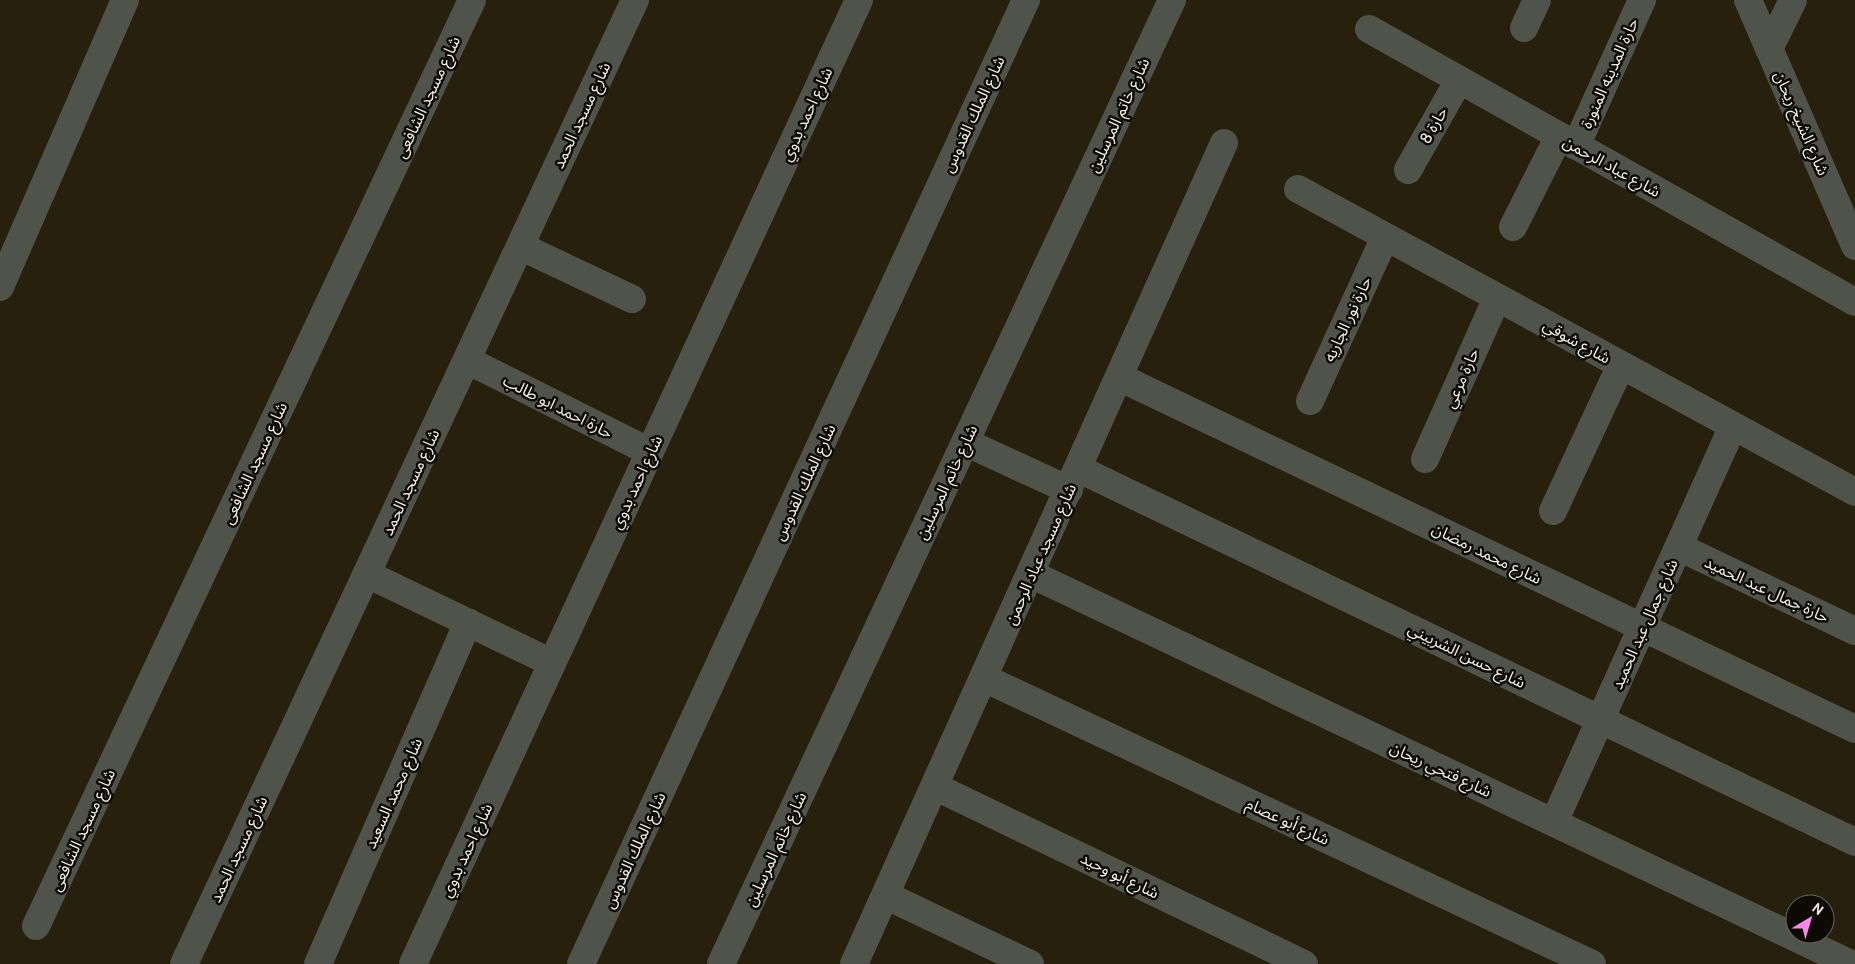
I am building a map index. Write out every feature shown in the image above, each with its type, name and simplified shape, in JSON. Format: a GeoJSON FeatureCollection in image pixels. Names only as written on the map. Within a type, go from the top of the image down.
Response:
{"type":"FeatureCollection","features":[{"type":"Feature","properties":{"kind":"street"},"geometry":{"type":"LineString","coordinates":[[0,287],[125,0]]}},
{"type":"Feature","properties":{"kind":"street","name":"شارع مسجد الشافعى"},"geometry":{"type":"LineString","coordinates":[[36,926],[472,0]]}},
{"type":"Feature","properties":{"kind":"street","name":"شارع مسجد الحمد"},"geometry":{"type":"LineString","coordinates":[[184,964],[635,0]]}},
{"type":"Feature","properties":{"kind":"street","name":"شارع احمد بدوي"},"geometry":{"type":"LineString","coordinates":[[413,964],[859,0]]}},
{"type":"Feature","properties":{"kind":"street","name":"شارع الملك القدوس"},"geometry":{"type":"LineString","coordinates":[[581,964],[1026,0]]}},
{"type":"Feature","properties":{"kind":"street","name":"شارع خاتم المرسلين"},"geometry":{"type":"LineString","coordinates":[[721,964],[1172,0]]}},
{"type":"Feature","properties":{"kind":"street"},"geometry":{"type":"LineString","coordinates":[[1524,28],[1537,0]]}},
{"type":"Feature","properties":{"kind":"street","name":"حارة المدينه المنورة"},"geometry":{"type":"LineString","coordinates":[[1514,227],[1568,141],[1642,0]]}},
{"type":"Feature","properties":{"kind":"street","name":"شارع الشيخ ريحان"},"geometry":{"type":"LineString","coordinates":[[1748,0],[1855,246]]}},
{"type":"Feature","properties":{"kind":"street"},"geometry":{"type":"LineString","coordinates":[[1769,48],[1793,0]]}},
{"type":"Feature","properties":{"kind":"street","name":"شارع عباد الرحمن"},"geometry":{"type":"LineString","coordinates":[[1369,29],[1855,302]]}},
{"type":"Feature","properties":{"kind":"street","name":"حارة 8"},"geometry":{"type":"LineString","coordinates":[[1408,170],[1459,80]]}},
{"type":"Feature","properties":{"kind":"street","name":"شارع مسجد عباد الرحمن"},"geometry":{"type":"LineString","coordinates":[[854,964],[936,787],[1224,143]]}},
{"type":"Feature","properties":{"kind":"street","name":"شارع شوقي"},"geometry":{"type":"LineString","coordinates":[[1298,189],[1855,492]]}},
{"type":"Feature","properties":{"kind":"street","name":"حارة نور الجاريه"},"geometry":{"type":"LineString","coordinates":[[1310,400],[1385,237]]}},
{"type":"Feature","properties":{"kind":"street"},"geometry":{"type":"LineString","coordinates":[[520,246],[632,298]]}},
{"type":"Feature","properties":{"kind":"street","name":"حارة مرعي"},"geometry":{"type":"LineString","coordinates":[[1425,459],[1497,298]]}},
{"type":"Feature","properties":{"kind":"street","name":"حارة احمد ابو طالب"},"geometry":{"type":"LineString","coordinates":[[467,360],[650,452]]}},
{"type":"Feature","properties":{"kind":"street"},"geometry":{"type":"LineString","coordinates":[[1553,511],[1622,365]]}},
{"type":"Feature","properties":{"kind":"street","name":"شارع محمد رمضان"},"geometry":{"type":"LineString","coordinates":[[1119,377],[1855,729]]}},
{"type":"Feature","properties":{"kind":"street","name":"شارع جمال عبد الحميد"},"geometry":{"type":"LineString","coordinates":[[1554,822],[1733,426]]}},
{"type":"Feature","properties":{"kind":"street","name":"شارع حسن الشربيني"},"geometry":{"type":"LineString","coordinates":[[965,442],[1074,480],[1600,720],[1855,842]]}},
{"type":"Feature","properties":{"kind":"street","name":"حارة جمال عبد الحميد"},"geometry":{"type":"LineString","coordinates":[[1679,547],[1855,631]]}},
{"type":"Feature","properties":{"kind":"street"},"geometry":{"type":"LineString","coordinates":[[367,574],[552,663]]}},
{"type":"Feature","properties":{"kind":"street","name":"شارع فتحي ريحان"},"geometry":{"type":"LineString","coordinates":[[1031,574],[1851,964]]}},
{"type":"Feature","properties":{"kind":"street","name":"شارع محمد السعيد"},"geometry":{"type":"LineString","coordinates":[[318,964],[468,622]]}},
{"type":"Feature","properties":{"kind":"street","name":"شارع أبو عصام"},"geometry":{"type":"LineString","coordinates":[[984,678],[1592,964]]}},
{"type":"Feature","properties":{"kind":"street","name":"شارع أبو وحيد"},"geometry":{"type":"LineString","coordinates":[[936,787],[1304,964]]}},
{"type":"Feature","properties":{"kind":"street"},"geometry":{"type":"LineString","coordinates":[[885,895],[1030,964]]}}]}
